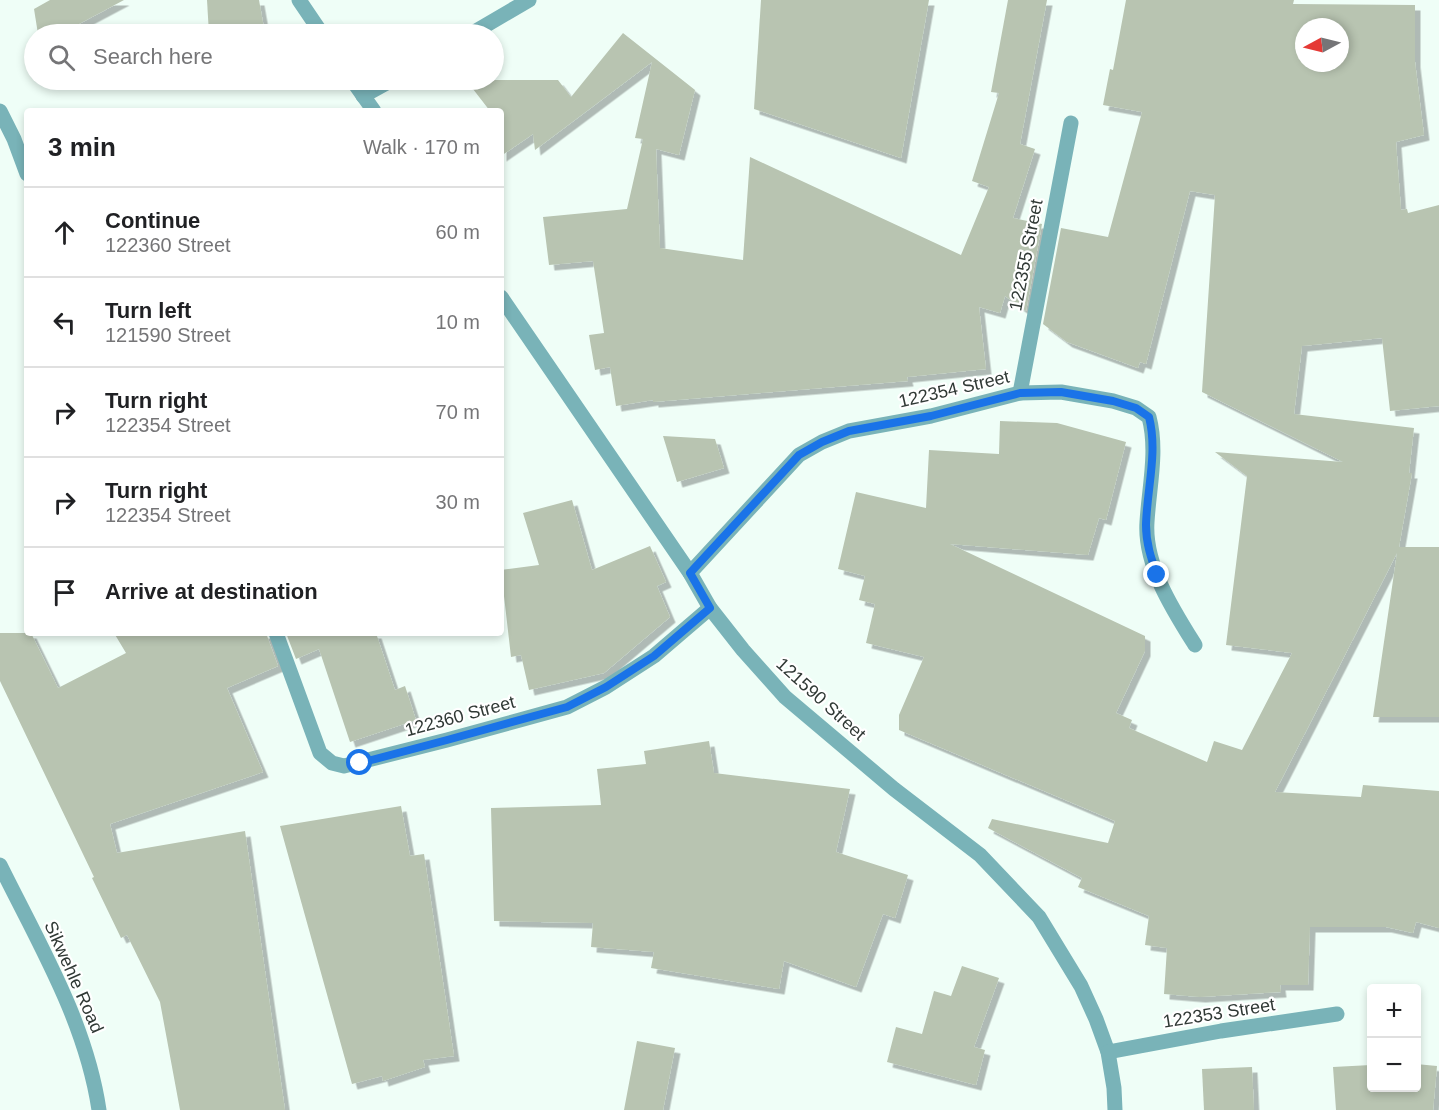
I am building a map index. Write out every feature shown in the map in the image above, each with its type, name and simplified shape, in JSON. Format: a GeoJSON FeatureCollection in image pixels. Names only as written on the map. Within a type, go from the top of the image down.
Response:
{"type":"FeatureCollection","features":[{"type":"Feature","properties":{"kind":"street"},"geometry":{"type":"LineString","coordinates":[[299,0],[315,24]]}},
{"type":"Feature","properties":{"kind":"street"},"geometry":{"type":"LineString","coordinates":[[488,24],[529,0]]}},
{"type":"Feature","properties":{"kind":"street"},"geometry":{"type":"LineString","coordinates":[[359,90],[372,108]]}},
{"type":"Feature","properties":{"kind":"street"},"geometry":{"type":"LineString","coordinates":[[363,96],[374,90]]}},
{"type":"Feature","properties":{"kind":"street"},"geometry":{"type":"LineString","coordinates":[[0,111],[20,138],[24,159]]}},
{"type":"Feature","properties":{"kind":"street","name":"122355 Street"},"geometry":{"type":"LineString","coordinates":[[1020,393],[1071,123]]}},
{"type":"Feature","properties":{"kind":"street","name":"121590 Street"},"geometry":{"type":"LineString","coordinates":[[504,301],[690,573],[710,608],[743,650],[785,697],[894,789],[980,855],[1039,917],[1081,986],[1096,1019],[1108,1052],[1115,1110]]}},
{"type":"Feature","properties":{"kind":"street","name":"122354 Street"},"geometry":{"type":"LineString","coordinates":[[690,573],[799,455],[822,442],[849,431],[931,416],[1020,393],[1061,392],[1113,401],[1136,408],[1149,417],[1153,432],[1146,525],[1149,550],[1157,575],[1173,610],[1195,645]]}},
{"type":"Feature","properties":{"kind":"street","name":"122360 Street"},"geometry":{"type":"LineString","coordinates":[[277,636],[320,753],[332,763],[344,766],[567,707],[606,687],[654,656],[710,608]]}},
{"type":"Feature","properties":{"kind":"street","name":"Sikwehle Road"},"geometry":{"type":"LineString","coordinates":[[0,866],[78,1025],[97,1093],[99,1110]]}},
{"type":"Feature","properties":{"kind":"street","name":"122353 Street"},"geometry":{"type":"LineString","coordinates":[[1108,1052],[1221,1031],[1337,1014]]}},
{"type":"Feature","properties":{"kind":"building"},"geometry":{"type":"Polygon","coordinates":[[[50,0],[124,0],[79,24],[36,24],[34,9],[50,0]]]}},
{"type":"Feature","properties":{"kind":"building"},"geometry":{"type":"Polygon","coordinates":[[[207,0],[259,0],[263,24],[208,24],[207,0]]]}},
{"type":"Feature","properties":{"kind":"building"},"geometry":{"type":"Polygon","coordinates":[[[761,0],[929,0],[901,158],[754,109],[761,0]]]}},
{"type":"Feature","properties":{"kind":"building"},"geometry":{"type":"Polygon","coordinates":[[[1008,0],[1047,0],[1020,144],[1035,149],[1013,218],[1042,224],[1026,311],[1005,296],[1000,313],[979,307],[986,369],[907,377],[908,381],[653,402],[653,400],[616,406],[610,367],[595,370],[589,335],[604,333],[593,261],[549,265],[543,217],[627,209],[643,139],[635,138],[652,62],[535,150],[533,134],[504,154],[504,108],[488,108],[474,90],[504,90],[504,80],[558,80],[571,97],[623,33],[695,90],[679,155],[656,149],[660,248],[743,260],[750,157],[961,255],[989,187],[972,181],[999,93],[991,92],[1008,0]]]}},
{"type":"Feature","properties":{"kind":"building"},"geometry":{"type":"Polygon","coordinates":[[[1126,0],[1294,0],[1293,4],[1415,5],[1415,62],[1424,135],[1396,142],[1401,210],[1407,209],[1408,213],[1439,205],[1439,406],[1390,411],[1382,338],[1302,346],[1294,414],[1414,428],[1409,473],[1412,473],[1399,547],[1439,547],[1439,717],[1373,717],[1397,553],[1275,792],[1361,797],[1363,785],[1439,791],[1439,928],[1416,922],[1413,933],[1386,927],[1310,927],[1308,985],[1280,985],[1281,992],[1200,997],[1164,994],[1167,948],[1145,945],[1149,916],[1078,887],[1082,878],[988,828],[992,819],[1108,843],[1115,821],[899,730],[899,715],[924,657],[866,643],[875,604],[859,600],[865,576],[838,569],[856,492],[926,508],[929,450],[999,454],[1000,421],[1057,423],[1126,442],[1106,520],[1099,518],[1088,555],[950,544],[1145,636],[1145,651],[1116,713],[1132,720],[1129,728],[1207,762],[1214,741],[1242,750],[1292,653],[1226,645],[1247,476],[1215,452],[1343,462],[1202,392],[1215,195],[1190,191],[1146,364],[1140,362],[1138,368],[1067,342],[1043,324],[1061,228],[1108,237],[1142,112],[1103,105],[1110,69],[1113,70],[1126,0]]]}},
{"type":"Feature","properties":{"kind":"building"},"geometry":{"type":"Polygon","coordinates":[[[663,436],[715,439],[724,468],[677,482],[663,436]]]}},
{"type":"Feature","properties":{"kind":"building"},"geometry":{"type":"Polygon","coordinates":[[[572,500],[592,570],[650,546],[666,582],[657,586],[670,617],[604,673],[529,690],[521,655],[511,657],[504,596],[504,570],[539,565],[523,513],[572,500]]]}},
{"type":"Feature","properties":{"kind":"building"},"geometry":{"type":"Polygon","coordinates":[[[0,633],[24,633],[24,636],[32,636],[58,688],[126,653],[116,636],[267,636],[278,666],[227,688],[263,772],[110,824],[117,853],[245,831],[285,1110],[180,1110],[160,1002],[127,935],[121,938],[0,681],[0,633]]]}},
{"type":"Feature","properties":{"kind":"building"},"geometry":{"type":"Polygon","coordinates":[[[287,636],[377,636],[395,690],[405,686],[416,720],[350,742],[319,649],[296,659],[287,636]]]}},
{"type":"Feature","properties":{"kind":"building"},"geometry":{"type":"Polygon","coordinates":[[[709,741],[714,773],[850,789],[836,852],[908,875],[895,918],[883,914],[856,987],[784,961],[779,989],[651,968],[654,952],[591,947],[593,923],[494,921],[491,808],[601,805],[597,769],[646,764],[644,751],[709,741]]]}},
{"type":"Feature","properties":{"kind":"building"},"geometry":{"type":"Polygon","coordinates":[[[401,806],[410,856],[424,854],[454,1056],[423,1060],[425,1067],[383,1081],[382,1076],[352,1084],[280,826],[401,806]]]}},
{"type":"Feature","properties":{"kind":"building"},"geometry":{"type":"Polygon","coordinates":[[[962,966],[999,978],[974,1047],[985,1050],[976,1085],[887,1062],[896,1027],[922,1034],[934,991],[951,996],[962,966]]]}},
{"type":"Feature","properties":{"kind":"building"},"geometry":{"type":"Polygon","coordinates":[[[637,1041],[675,1048],[663,1110],[624,1110],[637,1041]]]}},
{"type":"Feature","properties":{"kind":"building"},"geometry":{"type":"Polygon","coordinates":[[[1421,1064],[1437,1066],[1433,1110],[1336,1110],[1333,1067],[1367,1065],[1367,1092],[1421,1092],[1421,1064]]]}},
{"type":"Feature","properties":{"kind":"building"},"geometry":{"type":"Polygon","coordinates":[[[1252,1067],[1254,1110],[1204,1110],[1202,1069],[1252,1067]]]}},
{"type":"Feature","properties":{"kind":"route"},"geometry":{"type":"LineString","coordinates":[[360,763],[567,707],[606,687],[654,656],[710,608],[690,573],[799,455],[849,431],[931,416],[1020,393],[1061,392],[1113,401],[1136,408],[1149,417],[1153,432],[1146,525],[1149,550],[1157,575]]}}]}
